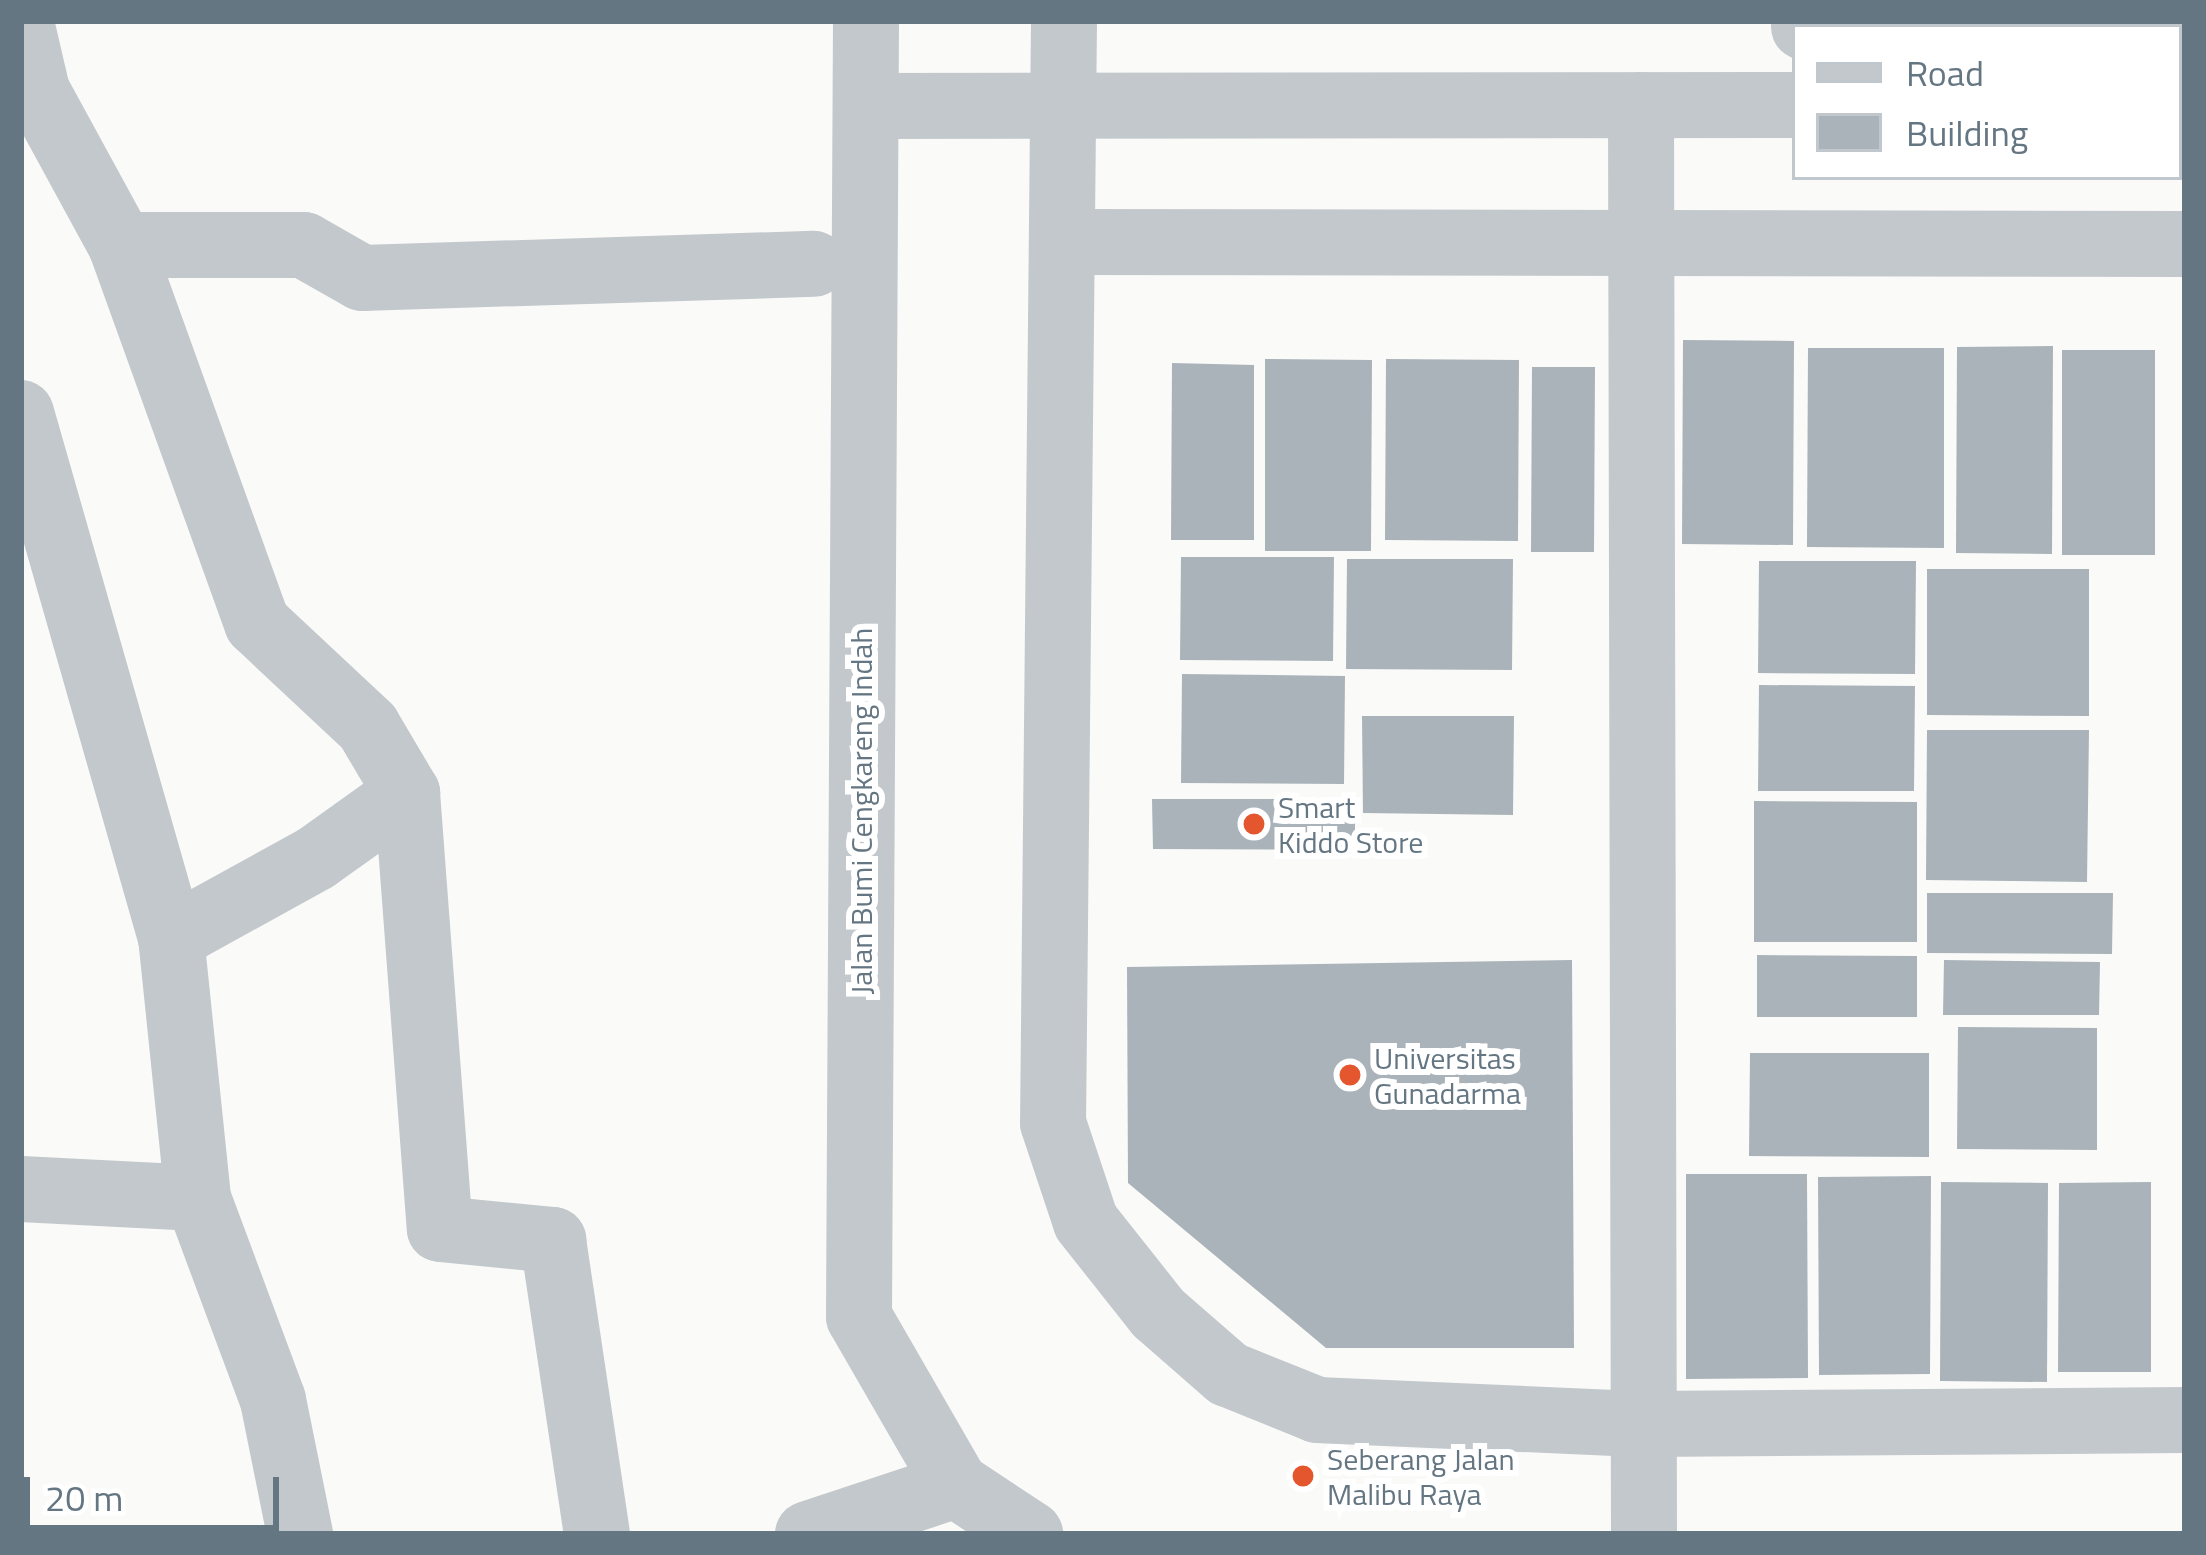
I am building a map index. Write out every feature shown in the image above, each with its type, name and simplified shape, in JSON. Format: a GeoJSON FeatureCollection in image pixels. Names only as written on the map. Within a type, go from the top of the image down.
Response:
{"type":"FeatureCollection","features":[{"type":"Feature","properties":{"kind":"street","name":"Jalan Bumi Cengkareng Indah"},"geometry":{"type":"LineString","coordinates":[[866,21],[859,1317],[956,1485],[1030,1534]]}},
{"type":"Feature","properties":{"kind":"street"},"geometry":{"type":"LineString","coordinates":[[1064,21],[1053,1099],[1086,1222],[1158,1313],[1228,1374],[1317,1410],[1643,1424],[2185,1420]]}},
{"type":"Feature","properties":{"kind":"street"},"geometry":{"type":"LineString","coordinates":[[21,22],[37,91],[121,245],[257,623],[368,727],[407,793],[440,1229],[553,1240],[597,1534]]}},
{"type":"Feature","properties":{"kind":"street"},"geometry":{"type":"LineString","coordinates":[[1641,105],[1644,1534]]}},
{"type":"Feature","properties":{"kind":"street"},"geometry":{"type":"LineString","coordinates":[[866,106],[1792,105]]}},
{"type":"Feature","properties":{"kind":"street"},"geometry":{"type":"LineString","coordinates":[[1062,242],[2185,244]]}},
{"type":"Feature","properties":{"kind":"street"},"geometry":{"type":"LineString","coordinates":[[121,245],[304,245],[362,278],[814,264]]}},
{"type":"Feature","properties":{"kind":"street"},"geometry":{"type":"LineString","coordinates":[[21,413],[171,938],[198,1198],[273,1400],[300,1534]]}},
{"type":"Feature","properties":{"kind":"street"},"geometry":{"type":"LineString","coordinates":[[171,938],[316,858],[407,793]]}},
{"type":"Feature","properties":{"kind":"street"},"geometry":{"type":"LineString","coordinates":[[21,1189],[198,1198]]}},
{"type":"Feature","properties":{"kind":"street"},"geometry":{"type":"LineString","coordinates":[[808,1534],[956,1485]]}},
{"type":"Feature","properties":{"kind":"building"},"geometry":{"type":"Polygon","coordinates":[[[1683,340],[1794,341],[1793,545],[1682,544],[1683,340]]]}},
{"type":"Feature","properties":{"kind":"building"},"geometry":{"type":"Polygon","coordinates":[[[2053,346],[2052,554],[1956,553],[1957,347],[2053,346]]]}},
{"type":"Feature","properties":{"kind":"building"},"geometry":{"type":"Polygon","coordinates":[[[1808,348],[1944,348],[1944,548],[1807,547],[1808,348]]]}},
{"type":"Feature","properties":{"kind":"building"},"geometry":{"type":"Polygon","coordinates":[[[2062,350],[2155,350],[2155,555],[2062,555],[2062,350]]]}},
{"type":"Feature","properties":{"kind":"building"},"geometry":{"type":"Polygon","coordinates":[[[1265,359],[1372,360],[1371,551],[1265,551],[1265,359]]]}},
{"type":"Feature","properties":{"kind":"building"},"geometry":{"type":"Polygon","coordinates":[[[1386,359],[1519,360],[1518,541],[1385,540],[1386,359]]]}},
{"type":"Feature","properties":{"kind":"building"},"geometry":{"type":"Polygon","coordinates":[[[1172,363],[1254,365],[1254,540],[1171,540],[1172,363]]]}},
{"type":"Feature","properties":{"kind":"building"},"geometry":{"type":"Polygon","coordinates":[[[1532,367],[1595,367],[1594,552],[1531,552],[1532,367]]]}},
{"type":"Feature","properties":{"kind":"building"},"geometry":{"type":"Polygon","coordinates":[[[1181,557],[1334,557],[1333,661],[1180,660],[1181,557]]]}},
{"type":"Feature","properties":{"kind":"building"},"geometry":{"type":"Polygon","coordinates":[[[1347,559],[1513,559],[1512,670],[1346,669],[1347,559]]]}},
{"type":"Feature","properties":{"kind":"building"},"geometry":{"type":"Polygon","coordinates":[[[1759,561],[1916,561],[1915,674],[1758,673],[1759,561]]]}},
{"type":"Feature","properties":{"kind":"building"},"geometry":{"type":"Polygon","coordinates":[[[1927,569],[2089,569],[2089,716],[1927,715],[1927,569]]]}},
{"type":"Feature","properties":{"kind":"building"},"geometry":{"type":"Polygon","coordinates":[[[1182,674],[1345,676],[1344,784],[1181,783],[1182,674]]]}},
{"type":"Feature","properties":{"kind":"building"},"geometry":{"type":"Polygon","coordinates":[[[1759,685],[1915,686],[1914,791],[1758,791],[1759,685]]]}},
{"type":"Feature","properties":{"kind":"building"},"geometry":{"type":"Polygon","coordinates":[[[1362,716],[1514,716],[1513,815],[1363,813],[1362,716]]]}},
{"type":"Feature","properties":{"kind":"building"},"geometry":{"type":"Polygon","coordinates":[[[1927,730],[2089,730],[2087,882],[1926,880],[1927,730]]]}},
{"type":"Feature","properties":{"kind":"building","name":"Smart Kiddo Store"},"geometry":{"type":"Polygon","coordinates":[[[1152,799],[1355,799],[1355,850],[1153,849],[1152,799]]]}},
{"type":"Feature","properties":{"kind":"building"},"geometry":{"type":"Polygon","coordinates":[[[1754,801],[1917,802],[1917,942],[1754,942],[1754,801]]]}},
{"type":"Feature","properties":{"kind":"building"},"geometry":{"type":"Polygon","coordinates":[[[1927,893],[2113,893],[2112,954],[1927,953],[1927,893]]]}},
{"type":"Feature","properties":{"kind":"building"},"geometry":{"type":"Polygon","coordinates":[[[1757,955],[1917,956],[1917,1017],[1757,1017],[1757,955]]]}},
{"type":"Feature","properties":{"kind":"building","name":"Universitas Gunadarma"},"geometry":{"type":"Polygon","coordinates":[[[1572,960],[1574,1348],[1326,1348],[1128,1183],[1127,967],[1572,960]]]}},
{"type":"Feature","properties":{"kind":"building"},"geometry":{"type":"Polygon","coordinates":[[[1944,960],[2100,962],[2099,1015],[1943,1015],[1944,960]]]}},
{"type":"Feature","properties":{"kind":"building"},"geometry":{"type":"Polygon","coordinates":[[[1958,1027],[2097,1028],[2097,1150],[1957,1149],[1958,1027]]]}},
{"type":"Feature","properties":{"kind":"building"},"geometry":{"type":"Polygon","coordinates":[[[1750,1053],[1929,1053],[1929,1157],[1749,1156],[1750,1053]]]}},
{"type":"Feature","properties":{"kind":"building"},"geometry":{"type":"Polygon","coordinates":[[[1686,1174],[1807,1174],[1808,1378],[1686,1379],[1686,1174]]]}},
{"type":"Feature","properties":{"kind":"building"},"geometry":{"type":"Polygon","coordinates":[[[1931,1176],[1930,1374],[1819,1375],[1818,1177],[1931,1176]]]}},
{"type":"Feature","properties":{"kind":"building"},"geometry":{"type":"Polygon","coordinates":[[[1941,1182],[2048,1183],[2047,1382],[1940,1381],[1941,1182]]]}},
{"type":"Feature","properties":{"kind":"building"},"geometry":{"type":"Polygon","coordinates":[[[2151,1182],[2151,1372],[2058,1372],[2059,1183],[2151,1182]]]}},
{"type":"Feature","properties":{"kind":"place","name":"Smart Kiddo Store"},"geometry":{"type":"Point","coordinates":[1254,824]}},
{"type":"Feature","properties":{"kind":"place","name":"Universitas Gunadarma"},"geometry":{"type":"Point","coordinates":[1350,1075]}},
{"type":"Feature","properties":{"kind":"place","name":"Seberang Jalan Malibu Raya"},"geometry":{"type":"Point","coordinates":[1303,1476]}}]}
